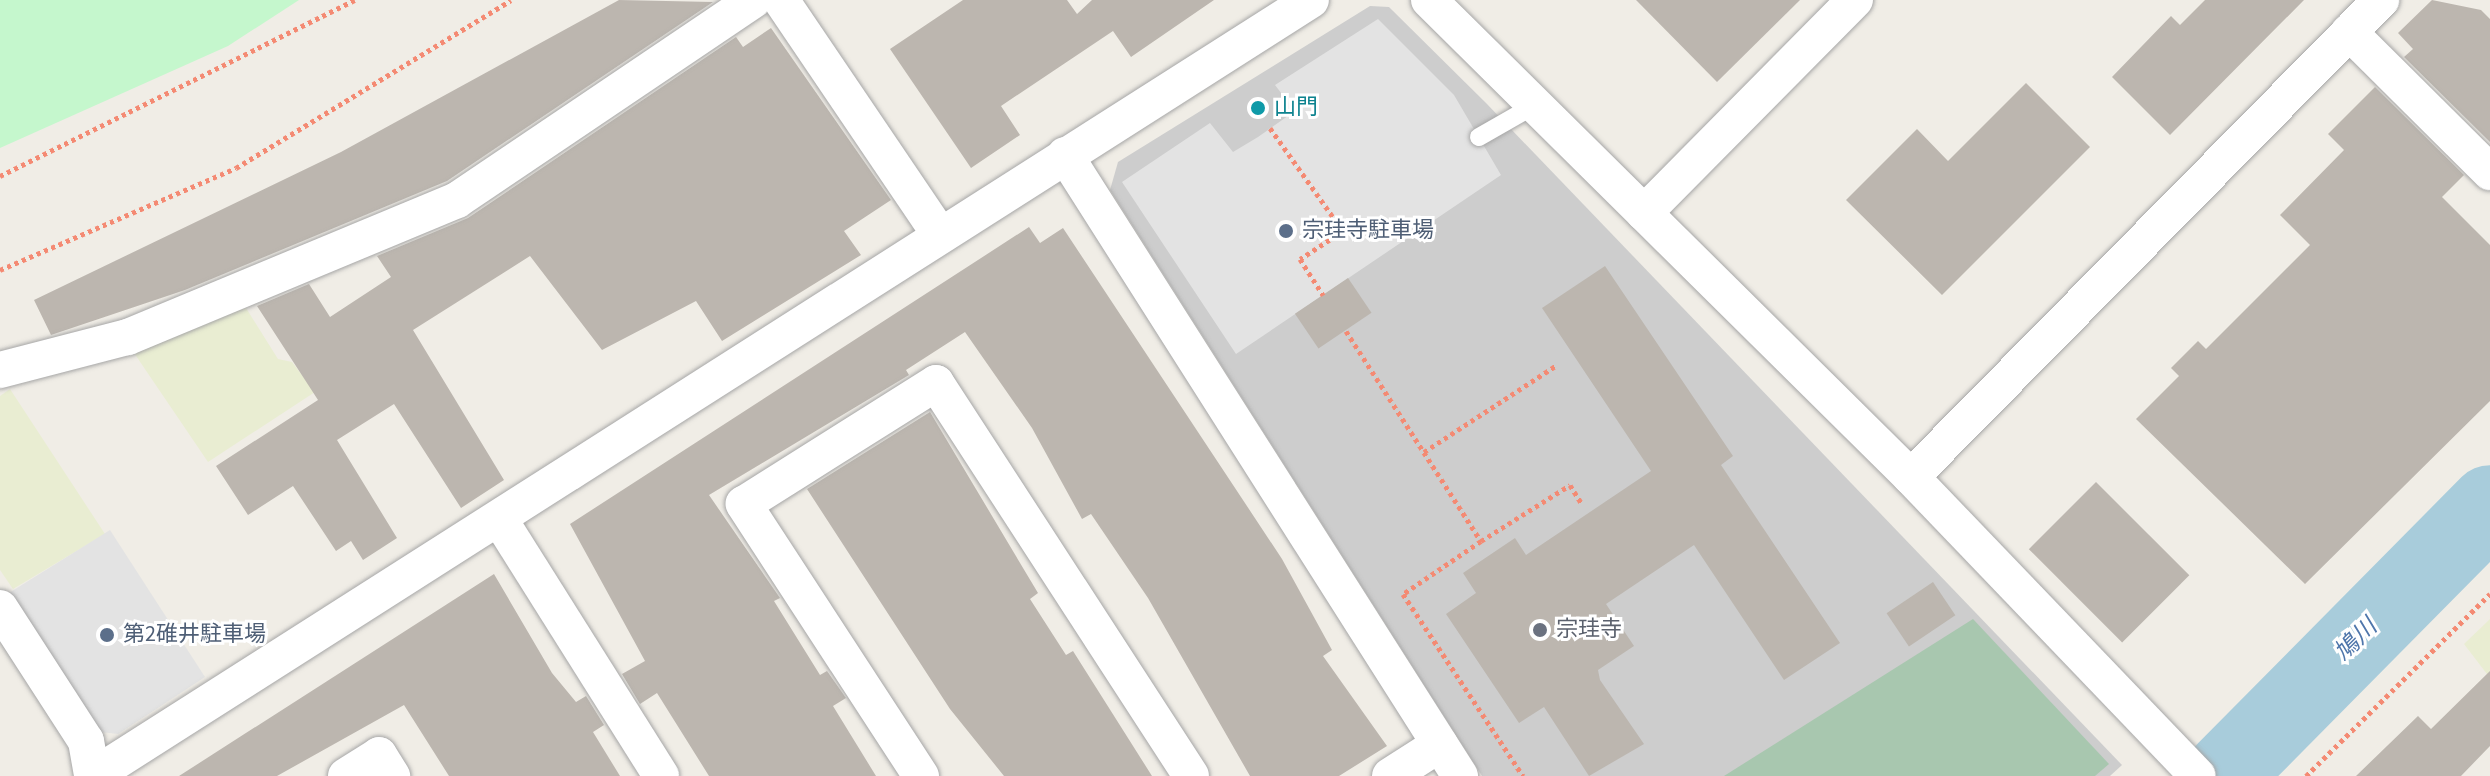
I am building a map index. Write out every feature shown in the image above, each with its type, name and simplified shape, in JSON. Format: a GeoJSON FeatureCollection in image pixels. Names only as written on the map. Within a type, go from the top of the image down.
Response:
{"type":"FeatureCollection","features":[{"type":"Feature","properties":{"kind":"street"},"geometry":{"type":"LineString","coordinates":[[0,370],[128,337],[457,200],[753,0]]}},
{"type":"Feature","properties":{"kind":"street"},"geometry":{"type":"LineString","coordinates":[[781,0],[940,235]]}},
{"type":"Feature","properties":{"kind":"street"},"geometry":{"type":"LineString","coordinates":[[0,608],[86,741],[92,776],[500,520],[940,235],[1311,0]]}},
{"type":"Feature","properties":{"kind":"street"},"geometry":{"type":"LineString","coordinates":[[1429,0],[1911,477],[2187,765]]}},
{"type":"Feature","properties":{"kind":"street"},"geometry":{"type":"LineString","coordinates":[[1644,213],[1855,0]]}},
{"type":"Feature","properties":{"kind":"street"},"geometry":{"type":"LineString","coordinates":[[1911,477],[2381,0]]}},
{"type":"Feature","properties":{"kind":"street"},"geometry":{"type":"LineString","coordinates":[[2349,32],[2490,172]]}},
{"type":"Feature","properties":{"kind":"street"},"geometry":{"type":"LineString","coordinates":[[1065,155],[1460,776]]}},
{"type":"Feature","properties":{"kind":"street"},"geometry":{"type":"LineString","coordinates":[[921,776],[744,504],[936,383],[1191,776]]}},
{"type":"Feature","properties":{"kind":"street"},"geometry":{"type":"LineString","coordinates":[[500,520],[661,776]]}},
{"type":"Feature","properties":{"kind":"street"},"geometry":{"type":"LineString","coordinates":[[1390,776],[1440,744]]}},
{"type":"Feature","properties":{"kind":"street"},"geometry":{"type":"LineString","coordinates":[[346,776],[379,755],[392,776]]}},
{"type":"Feature","properties":{"kind":"lane"},"geometry":{"type":"LineString","coordinates":[[1479,137],[1535,105]]}},
{"type":"Feature","properties":{"kind":"path"},"geometry":{"type":"LineString","coordinates":[[0,176],[355,0]]}},
{"type":"Feature","properties":{"kind":"path"},"geometry":{"type":"LineString","coordinates":[[0,270],[236,168],[511,0]]}},
{"type":"Feature","properties":{"kind":"path"},"geometry":{"type":"LineString","coordinates":[[1270,128],[1343,231],[1300,259],[1323,295]]}},
{"type":"Feature","properties":{"kind":"path"},"geometry":{"type":"LineString","coordinates":[[1346,331],[1481,541]]}},
{"type":"Feature","properties":{"kind":"path"},"geometry":{"type":"LineString","coordinates":[[1424,452],[1557,365]]}},
{"type":"Feature","properties":{"kind":"path"},"geometry":{"type":"LineString","coordinates":[[1523,776],[1403,594],[1570,485],[1582,504]]}},
{"type":"Feature","properties":{"kind":"path"},"geometry":{"type":"LineString","coordinates":[[2306,776],[2490,594]]}},
{"type":"Feature","properties":{"kind":"shaded area"},"geometry":{"type":"Polygon","coordinates":[[[1370,6],[1389,7],[1486,103],[2122,765],[2110,776],[1482,776],[1110,190],[1118,162],[1370,6]]]}},
{"type":"Feature","properties":{"kind":"shaded area","name":"宗珪寺駐車場"},"geometry":{"type":"Polygon","coordinates":[[[1378,19],[1454,95],[1501,175],[1236,354],[1122,182],[1210,123],[1233,152],[1258,137],[1295,111],[1275,85],[1378,19]]]}},
{"type":"Feature","properties":{"kind":"shaded area","name":"第2碓井駐車場"},"geometry":{"type":"Polygon","coordinates":[[[110,530],[205,677],[118,734],[101,732],[9,593],[110,530]]]}},
{"type":"Feature","properties":{"kind":"green space"},"geometry":{"type":"Polygon","coordinates":[[[0,0],[299,0],[228,46],[0,148],[0,0]]]}},
{"type":"Feature","properties":{"kind":"green space"},"geometry":{"type":"Polygon","coordinates":[[[246,308],[278,359],[292,362],[315,392],[208,462],[130,347],[246,308]]]}},
{"type":"Feature","properties":{"kind":"green space"},"geometry":{"type":"Polygon","coordinates":[[[10,389],[105,534],[13,589],[0,570],[0,396],[10,389]]]}},
{"type":"Feature","properties":{"kind":"green space"},"geometry":{"type":"Polygon","coordinates":[[[1973,619],[2109,764],[2095,776],[1724,776],[1973,619]]]}},
{"type":"Feature","properties":{"kind":"green space"},"geometry":{"type":"Polygon","coordinates":[[[2490,619],[2490,678],[2464,644],[2490,619]]]}},
{"type":"Feature","properties":{"kind":"building"},"geometry":{"type":"Polygon","coordinates":[[[619,0],[713,2],[447,181],[185,290],[51,335],[34,300],[341,152],[619,0]]]}},
{"type":"Feature","properties":{"kind":"building"},"geometry":{"type":"Polygon","coordinates":[[[963,0],[1067,0],[1077,14],[1092,0],[1214,0],[1131,57],[1113,31],[1001,106],[1020,135],[971,168],[890,49],[963,0]]]}},
{"type":"Feature","properties":{"kind":"building"},"geometry":{"type":"Polygon","coordinates":[[[1636,0],[1800,0],[1717,82],[1636,0]]]}},
{"type":"Feature","properties":{"kind":"building"},"geometry":{"type":"Polygon","coordinates":[[[2205,0],[2304,0],[2170,135],[2112,77],[2171,16],[2180,25],[2205,0]]]}},
{"type":"Feature","properties":{"kind":"building"},"geometry":{"type":"Polygon","coordinates":[[[2432,0],[2481,10],[2490,19],[2490,142],[2404,57],[2413,49],[2398,33],[2432,0]]]}},
{"type":"Feature","properties":{"kind":"building"},"geometry":{"type":"Polygon","coordinates":[[[771,28],[891,200],[844,231],[861,255],[722,341],[696,301],[602,350],[530,256],[413,330],[504,480],[461,508],[394,404],[337,440],[397,538],[363,560],[351,541],[336,551],[293,486],[248,515],[216,466],[318,400],[257,306],[309,284],[330,317],[391,277],[377,256],[468,218],[736,37],[743,47],[771,28]]]}},
{"type":"Feature","properties":{"kind":"building"},"geometry":{"type":"Polygon","coordinates":[[[2026,83],[2090,147],[1942,295],[1846,200],[1917,129],[1948,161],[2026,83]]]}},
{"type":"Feature","properties":{"kind":"building"},"geometry":{"type":"Polygon","coordinates":[[[2375,87],[2464,175],[2442,197],[2490,245],[2490,401],[2305,584],[2136,419],[2179,376],[2171,368],[2198,341],[2206,349],[2310,245],[2280,215],[2344,150],[2328,134],[2375,87]]]}},
{"type":"Feature","properties":{"kind":"building"},"geometry":{"type":"Polygon","coordinates":[[[1029,227],[1040,243],[1063,228],[1282,559],[1332,650],[1323,656],[1387,746],[1339,776],[1250,776],[1148,598],[1091,514],[1082,519],[1032,428],[965,332],[906,370],[909,375],[709,495],[780,598],[774,601],[820,675],[827,671],[846,698],[833,706],[876,776],[709,776],[657,693],[640,704],[622,674],[645,661],[570,524],[1029,227]]]}},
{"type":"Feature","properties":{"kind":"building"},"geometry":{"type":"Polygon","coordinates":[[[1605,266],[1733,456],[1721,465],[1840,643],[1784,680],[1694,545],[1606,604],[1634,646],[1598,670],[1600,680],[1644,744],[1589,776],[1544,707],[1519,723],[1446,614],[1476,593],[1463,573],[1515,538],[1526,555],[1651,471],[1542,308],[1605,266]]]}},
{"type":"Feature","properties":{"kind":"building"},"geometry":{"type":"Polygon","coordinates":[[[1348,278],[1371,313],[1318,349],[1295,314],[1348,278]]]}},
{"type":"Feature","properties":{"kind":"building"},"geometry":{"type":"Polygon","coordinates":[[[930,412],[1038,593],[1030,599],[1066,655],[1073,651],[1152,776],[1004,776],[950,709],[807,489],[930,412]]]}},
{"type":"Feature","properties":{"kind":"building"},"geometry":{"type":"Polygon","coordinates":[[[2096,482],[2189,575],[2122,643],[2029,549],[2096,482]]]}},
{"type":"Feature","properties":{"kind":"building"},"geometry":{"type":"Polygon","coordinates":[[[494,574],[552,673],[576,702],[586,696],[604,725],[593,732],[620,776],[449,776],[404,705],[277,776],[179,776],[494,574]]]}},
{"type":"Feature","properties":{"kind":"building"},"geometry":{"type":"Polygon","coordinates":[[[1933,582],[1955,615],[1909,646],[1887,613],[1933,582]]]}},
{"type":"Feature","properties":{"kind":"building"},"geometry":{"type":"Polygon","coordinates":[[[2490,671],[2490,746],[2461,776],[2356,776],[2418,716],[2431,729],[2490,671]]]}},
{"type":"Feature","properties":{"kind":"waterway","name":"鳩川"},"geometry":{"type":"LineString","coordinates":[[2222,776],[2490,505]]}},
{"type":"Feature","properties":{"kind":"place","name":"山門"},"geometry":{"type":"Point","coordinates":[1258,108]}},
{"type":"Feature","properties":{"kind":"place","name":"宗珪寺駐車場"},"geometry":{"type":"Point","coordinates":[1286,231]}},
{"type":"Feature","properties":{"kind":"place","name":"宗珪寺"},"geometry":{"type":"Point","coordinates":[1540,630]}},
{"type":"Feature","properties":{"kind":"place","name":"第2碓井駐車場"},"geometry":{"type":"Point","coordinates":[107,635]}}]}
